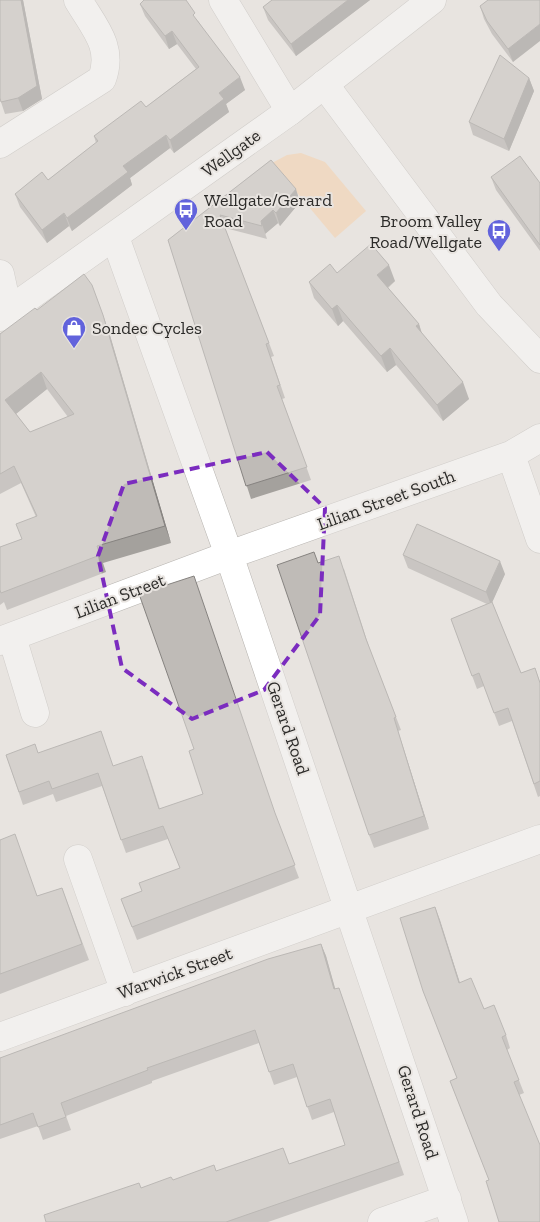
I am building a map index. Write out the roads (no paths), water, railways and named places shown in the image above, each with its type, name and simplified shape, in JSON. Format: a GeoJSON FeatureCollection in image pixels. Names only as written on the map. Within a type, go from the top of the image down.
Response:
{"type":"FeatureCollection","features":[{"type":"Feature","properties":{"kind":"street"},"geometry":{"type":"LineString","coordinates":[[0,144],[102,79],[107,66],[106,48],[78,0]]}},
{"type":"Feature","properties":{"kind":"street"},"geometry":{"type":"LineString","coordinates":[[223,0],[290,111]]}},
{"type":"Feature","properties":{"kind":"street","name":"Wellgate"},"geometry":{"type":"LineString","coordinates":[[4,314],[116,237],[290,111],[432,0]]}},
{"type":"Feature","properties":{"kind":"street"},"geometry":{"type":"LineString","coordinates":[[324,84],[489,305],[540,359]]}},
{"type":"Feature","properties":{"kind":"street","name":"Gerard Road"},"geometry":{"type":"LineString","coordinates":[[116,237],[350,908],[451,1211]]}},
{"type":"Feature","properties":{"kind":"street"},"geometry":{"type":"LineString","coordinates":[[0,274],[4,314]]}},
{"type":"Feature","properties":{"kind":"street","name":"Lilian Street South"},"geometry":{"type":"LineString","coordinates":[[228,555],[511,455],[540,438]]}},
{"type":"Feature","properties":{"kind":"street"},"geometry":{"type":"LineString","coordinates":[[511,455],[540,539]]}},
{"type":"Feature","properties":{"kind":"street","name":"Lilian Street"},"geometry":{"type":"LineString","coordinates":[[35,713],[6,639],[228,555]]}},
{"type":"Feature","properties":{"kind":"street","name":"Warwick Street"},"geometry":{"type":"LineString","coordinates":[[0,1037],[540,839]]}},
{"type":"Feature","properties":{"kind":"street"},"geometry":{"type":"LineString","coordinates":[[78,858],[125,992]]}},
{"type":"Feature","properties":{"kind":"street"},"geometry":{"type":"LineString","coordinates":[[382,1222],[451,1211]]}},
{"type":"Feature","properties":{"kind":"place","name":"Wellgate/Gerard Road"},"geometry":{"type":"Point","coordinates":[186,231]}},
{"type":"Feature","properties":{"kind":"place","name":"Broom Valley Road/Wellgate"},"geometry":{"type":"Point","coordinates":[499,252]}},
{"type":"Feature","properties":{"kind":"place","name":"Sondec Cycles"},"geometry":{"type":"Point","coordinates":[74,349]}}]}
